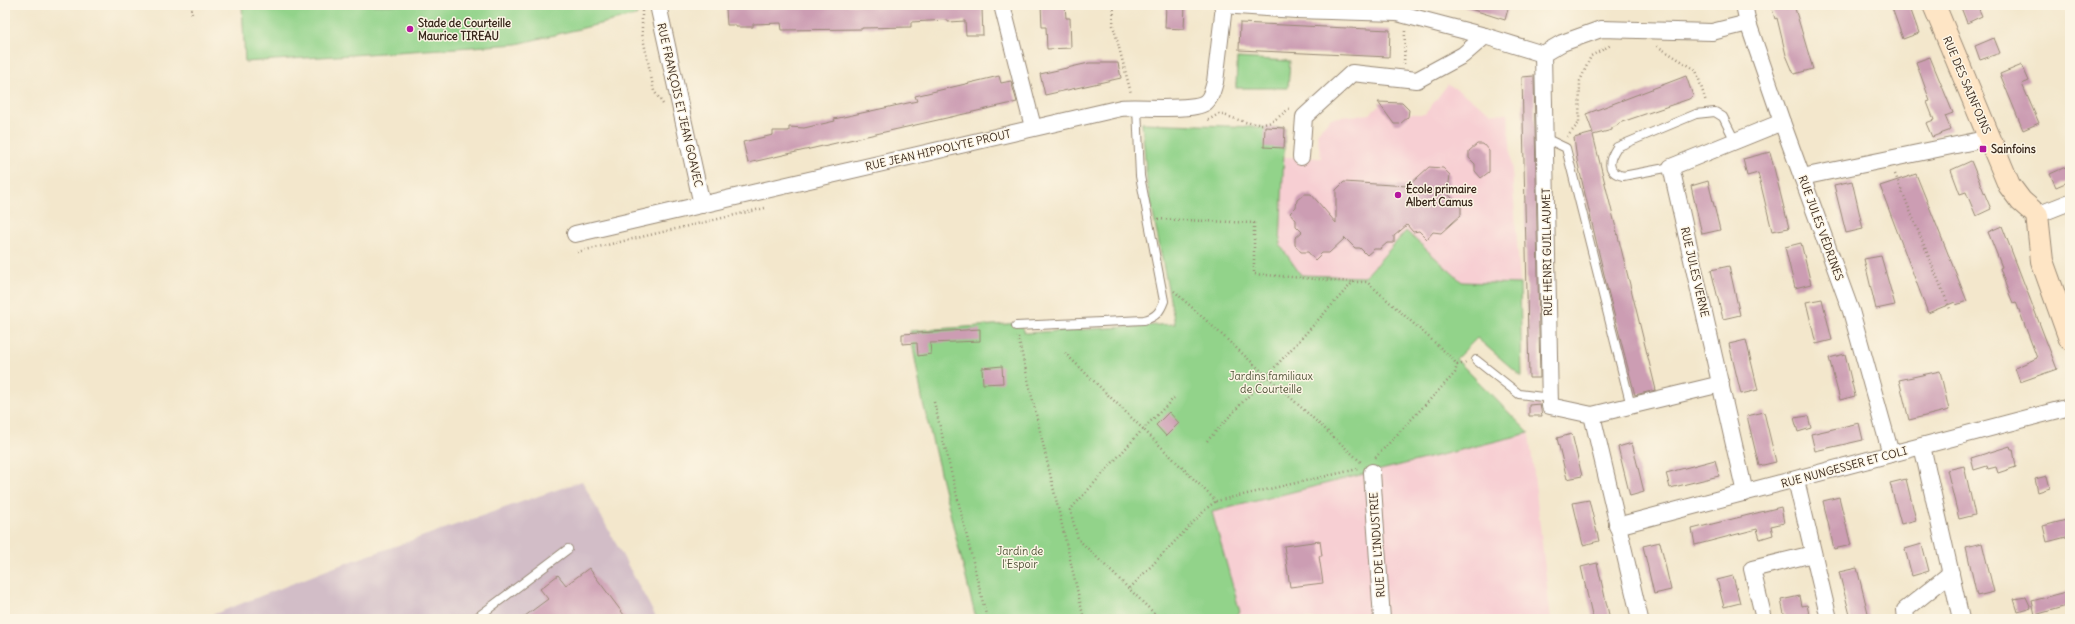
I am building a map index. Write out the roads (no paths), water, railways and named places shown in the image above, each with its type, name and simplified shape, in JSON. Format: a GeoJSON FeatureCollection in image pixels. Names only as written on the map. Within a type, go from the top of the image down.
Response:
{"type":"FeatureCollection","features":[{"type":"Feature","properties":{"kind":"street","name":"RUE FRANÇOIS ET JEAN GOAVEC"},"geometry":{"type":"LineString","coordinates":[[658,5],[702,205]]}},
{"type":"Feature","properties":{"kind":"street"},"geometry":{"type":"LineString","coordinates":[[1002,5],[1033,127]]}},
{"type":"Feature","properties":{"kind":"street","name":"RUE JULES VÉDRINES"},"geometry":{"type":"LineString","coordinates":[[1744,5],[1748,24],[1782,122],[1851,311],[1891,454]]}},
{"type":"Feature","properties":{"kind":"street","name":"RUE DES SAINFOINS"},"geometry":{"type":"LineString","coordinates":[[1934,5],[1963,78],[2009,185],[2021,201],[2037,215]]}},
{"type":"Feature","properties":{"kind":"street","name":"RUE JEAN HIPPOLYTE PROUT"},"geometry":{"type":"LineString","coordinates":[[575,234],[1033,127],[1121,108],[1194,107],[1206,102],[1215,82],[1223,6]]}},
{"type":"Feature","properties":{"kind":"street"},"geometry":{"type":"LineString","coordinates":[[1223,6],[1400,11],[1543,54],[1562,44],[1601,30],[1712,32],[1748,24]]}},
{"type":"Feature","properties":{"kind":"street"},"geometry":{"type":"LineString","coordinates":[[1301,158],[1302,125],[1304,117],[1352,73],[1417,80],[1463,55],[1485,36]]}},
{"type":"Feature","properties":{"kind":"street","name":"RUE HENRI GUILLAUMET"},"geometry":{"type":"LineString","coordinates":[[1543,54],[1550,398]]}},
{"type":"Feature","properties":{"kind":"street"},"geometry":{"type":"LineString","coordinates":[[1671,167],[1782,122]]}},
{"type":"Feature","properties":{"kind":"street"},"geometry":{"type":"LineString","coordinates":[[1802,177],[1990,138]]}},
{"type":"Feature","properties":{"kind":"street","name":"RUE JULES VERNE"},"geometry":{"type":"LineString","coordinates":[[1671,167],[1745,493]]}},
{"type":"Feature","properties":{"kind":"street"},"geometry":{"type":"LineString","coordinates":[[2070,202],[2037,215],[2042,261],[2070,339]]}},
{"type":"Feature","properties":{"kind":"street"},"geometry":{"type":"LineString","coordinates":[[1550,398],[1550,406],[1592,415],[1721,384]]}},
{"type":"Feature","properties":{"kind":"street","name":"RUE NUNGESSER ET COLI"},"geometry":{"type":"LineString","coordinates":[[1617,526],[2070,407]]}},
{"type":"Feature","properties":{"kind":"street"},"geometry":{"type":"LineString","coordinates":[[1592,415],[1640,619]]}},
{"type":"Feature","properties":{"kind":"street"},"geometry":{"type":"LineString","coordinates":[[1922,446],[1962,619]]}},
{"type":"Feature","properties":{"kind":"street","name":"RUE DE L'INDUSTRIE"},"geometry":{"type":"LineString","coordinates":[[1368,467],[1382,619]]}},
{"type":"Feature","properties":{"kind":"street"},"geometry":{"type":"LineString","coordinates":[[1796,480],[1829,619]]}},
{"type":"Feature","properties":{"kind":"street"},"geometry":{"type":"LineString","coordinates":[[1764,619],[1752,569],[1813,554]]}},
{"type":"Feature","properties":{"kind":"street"},"geometry":{"type":"LineString","coordinates":[[1906,619],[1904,610],[1951,573]]}},
{"type":"Feature","properties":{"kind":"lane"},"geometry":{"type":"LineString","coordinates":[[1016,326],[1144,320],[1153,318],[1160,311],[1164,301],[1140,176],[1137,107]]}},
{"type":"Feature","properties":{"kind":"lane"},"geometry":{"type":"LineString","coordinates":[[1671,167],[1623,176],[1616,174],[1611,167],[1610,157],[1617,147],[1696,114],[1710,112],[1716,112],[1723,117],[1735,141]]}},
{"type":"Feature","properties":{"kind":"lane"},"geometry":{"type":"LineString","coordinates":[[1545,138],[1566,148],[1631,406]]}},
{"type":"Feature","properties":{"kind":"lane"},"geometry":{"type":"LineString","coordinates":[[1476,360],[1519,394],[1550,398]]}},
{"type":"Feature","properties":{"kind":"lane"},"geometry":{"type":"LineString","coordinates":[[475,619],[568,549]]}},
{"type":"Feature","properties":{"kind":"place","name":"Stade de Courteille Maurice TIREAU"},"geometry":{"type":"Point","coordinates":[410,29]}},
{"type":"Feature","properties":{"kind":"place","name":"Sainfoins"},"geometry":{"type":"Point","coordinates":[1983,149]}},
{"type":"Feature","properties":{"kind":"place","name":"École primaire Albert Camus"},"geometry":{"type":"Point","coordinates":[1398,195]}},
{"type":"Feature","properties":{"kind":"park label","name":"Jardins familiaux de Courteille"},"geometry":{"type":"Point","coordinates":[1271,382]}},
{"type":"Feature","properties":{"kind":"park label","name":"Jardin de l'Espoir"},"geometry":{"type":"Point","coordinates":[1020,557]}}]}
